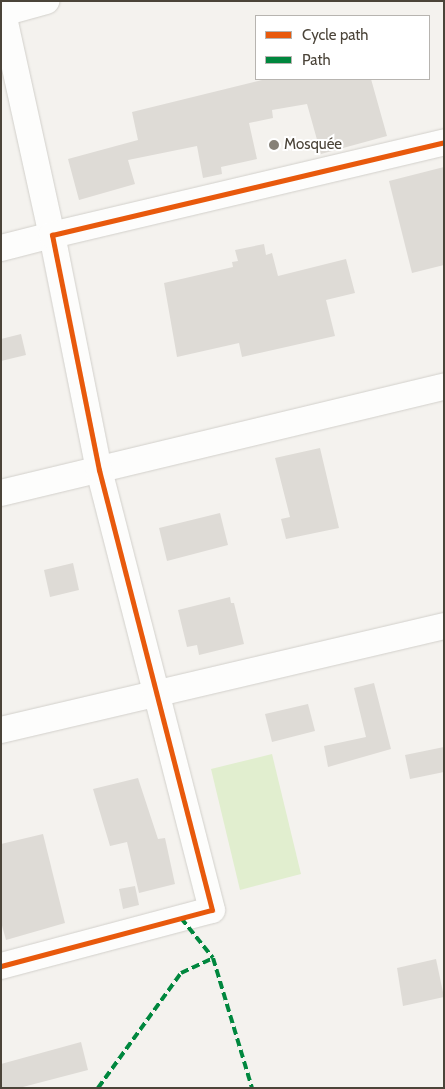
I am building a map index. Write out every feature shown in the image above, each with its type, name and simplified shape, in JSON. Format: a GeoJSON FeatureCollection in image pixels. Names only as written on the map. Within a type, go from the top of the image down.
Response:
{"type":"FeatureCollection","features":[{"type":"Feature","properties":{"kind":"street"},"geometry":{"type":"LineString","coordinates":[[1,966],[212,910],[158,693],[99,470],[52,235],[2,8],[46,1]]}},
{"type":"Feature","properties":{"kind":"street"},"geometry":{"type":"LineString","coordinates":[[1,248],[444,142]]}},
{"type":"Feature","properties":{"kind":"street"},"geometry":{"type":"LineString","coordinates":[[1,493],[444,387]]}},
{"type":"Feature","properties":{"kind":"street"},"geometry":{"type":"LineString","coordinates":[[1,730],[444,626]]}},
{"type":"Feature","properties":{"kind":"green space"},"geometry":{"type":"Polygon","coordinates":[[[272,754],[301,874],[240,890],[211,769],[272,754]]]}},
{"type":"Feature","properties":{"kind":"building"},"geometry":{"type":"Polygon","coordinates":[[[262,80],[371,80],[387,136],[321,154],[307,104],[272,110],[273,118],[249,123],[257,159],[221,167],[222,174],[203,178],[197,146],[128,160],[135,184],[79,200],[68,159],[138,140],[132,112],[262,80]]]}},
{"type":"Feature","properties":{"kind":"building"},"geometry":{"type":"Polygon","coordinates":[[[444,167],[444,265],[412,273],[389,181],[444,167]]]}},
{"type":"Feature","properties":{"kind":"building"},"geometry":{"type":"Polygon","coordinates":[[[264,244],[266,255],[272,253],[278,276],[346,259],[355,293],[326,300],[335,336],[242,357],[239,343],[177,357],[164,283],[233,267],[232,262],[238,261],[235,250],[264,244]]]}},
{"type":"Feature","properties":{"kind":"building"},"geometry":{"type":"Polygon","coordinates":[[[21,334],[26,355],[1,361],[1,339],[21,334]]]}},
{"type":"Feature","properties":{"kind":"building"},"geometry":{"type":"Polygon","coordinates":[[[320,448],[339,528],[286,539],[281,519],[290,517],[275,458],[320,448]]]}},
{"type":"Feature","properties":{"kind":"building"},"geometry":{"type":"Polygon","coordinates":[[[220,513],[228,545],[167,561],[159,528],[220,513]]]}},
{"type":"Feature","properties":{"kind":"building"},"geometry":{"type":"Polygon","coordinates":[[[73,563],[79,590],[50,597],[44,570],[73,563]]]}},
{"type":"Feature","properties":{"kind":"building"},"geometry":{"type":"Polygon","coordinates":[[[230,597],[231,603],[234,603],[244,644],[199,655],[197,645],[187,647],[178,610],[230,597]]]}},
{"type":"Feature","properties":{"kind":"building"},"geometry":{"type":"Polygon","coordinates":[[[374,683],[391,749],[328,767],[324,746],[366,737],[354,688],[374,683]]]}},
{"type":"Feature","properties":{"kind":"building"},"geometry":{"type":"Polygon","coordinates":[[[308,704],[315,731],[272,742],[265,714],[308,704]]]}},
{"type":"Feature","properties":{"kind":"building"},"geometry":{"type":"Polygon","coordinates":[[[444,747],[444,772],[410,779],[405,755],[444,747]]]}},
{"type":"Feature","properties":{"kind":"building"},"geometry":{"type":"Polygon","coordinates":[[[138,778],[158,839],[165,838],[175,884],[139,893],[127,842],[110,846],[93,789],[138,778]]]}},
{"type":"Feature","properties":{"kind":"building"},"geometry":{"type":"Polygon","coordinates":[[[43,834],[65,923],[6,940],[1,922],[1,844],[43,834]]]}},
{"type":"Feature","properties":{"kind":"building"},"geometry":{"type":"Polygon","coordinates":[[[135,886],[139,905],[123,909],[119,889],[135,886]]]}},
{"type":"Feature","properties":{"kind":"building"},"geometry":{"type":"Polygon","coordinates":[[[436,959],[444,997],[403,1006],[397,968],[436,959]]]}},
{"type":"Feature","properties":{"kind":"building"},"geometry":{"type":"Polygon","coordinates":[[[81,1042],[88,1070],[19,1088],[1,1088],[1,1064],[81,1042]]]}},
{"type":"Feature","properties":{"kind":"marked path"},"geometry":{"type":"LineString","coordinates":[[181,918],[213,958],[252,1088]]}},
{"type":"Feature","properties":{"kind":"marked path"},"geometry":{"type":"LineString","coordinates":[[98,1088],[181,973],[213,958]]}},
{"type":"Feature","properties":{"kind":"cycle path"},"geometry":{"type":"LineString","coordinates":[[1,966],[212,910],[99,470],[52,235],[444,142]]}},
{"type":"Feature","properties":{"kind":"place","name":"Mosquée"},"geometry":{"type":"Point","coordinates":[274,145]}}]}
